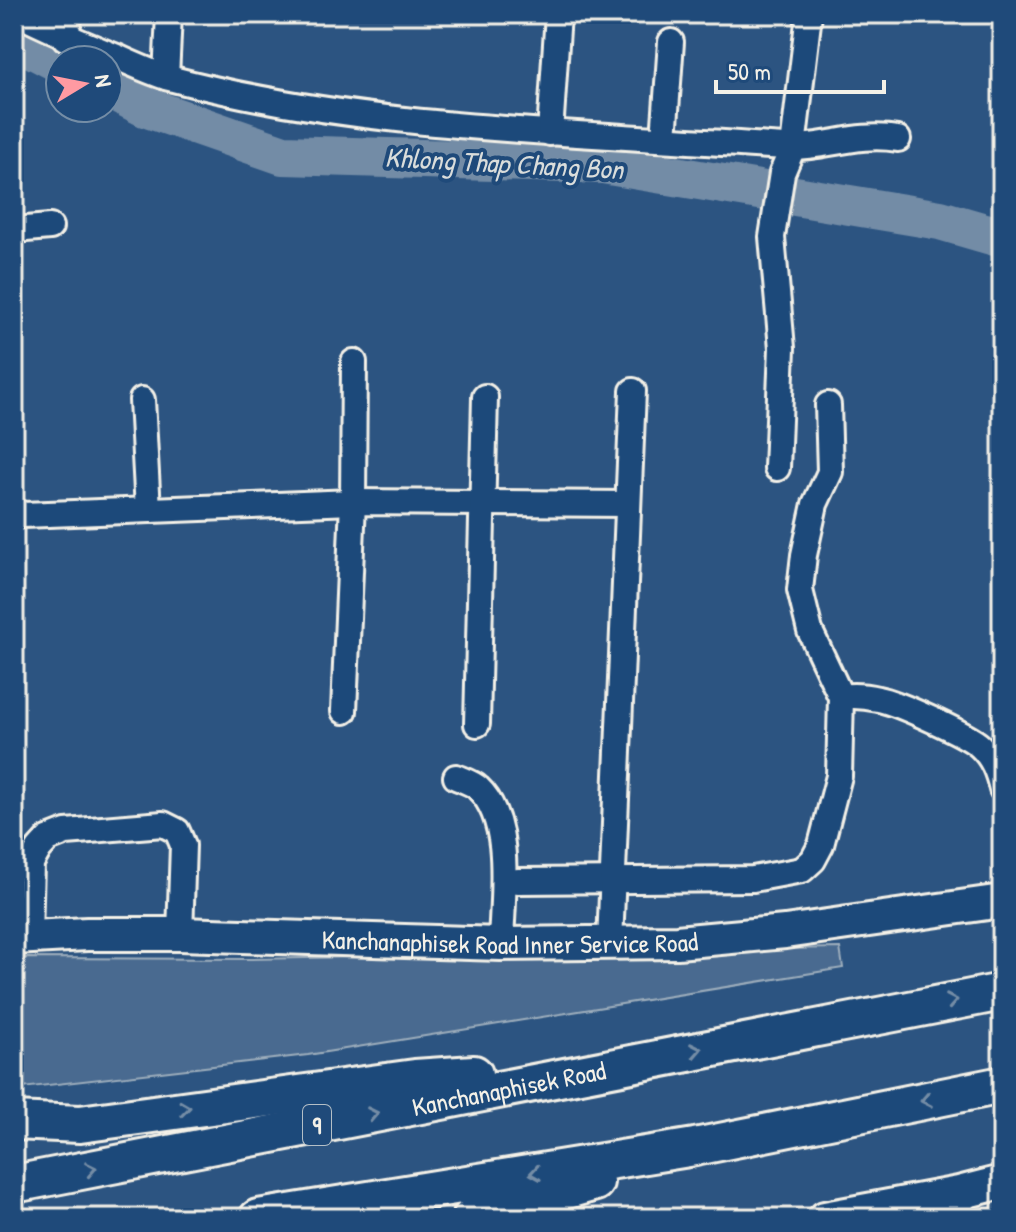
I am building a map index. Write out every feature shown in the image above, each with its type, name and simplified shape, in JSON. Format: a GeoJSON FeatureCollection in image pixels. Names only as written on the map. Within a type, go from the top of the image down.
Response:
{"type":"FeatureCollection","features":[{"type":"Feature","properties":{"kind":"highway","name":"Kanchanaphisek Road"},"geometry":{"type":"LineString","coordinates":[[14,1184],[1002,992]]}},
{"type":"Feature","properties":{"kind":"highway"},"geometry":{"type":"LineString","coordinates":[[14,1121],[80,1124],[415,1078],[620,1065]]}},
{"type":"Feature","properties":{"kind":"highway"},"geometry":{"type":"LineString","coordinates":[[258,1218],[695,1147],[1002,1085]]}},
{"type":"Feature","properties":{"kind":"highway"},"geometry":{"type":"LineString","coordinates":[[14,1146],[80,1124]]}},
{"type":"Feature","properties":{"kind":"highway"},"geometry":{"type":"LineString","coordinates":[[471,1218],[614,1177],[695,1147]]}},
{"type":"Feature","properties":{"kind":"main road","name":"Kanchanaphisek Road Inner Service Road"},"geometry":{"type":"LineString","coordinates":[[22,937],[180,934],[501,944],[729,939],[1002,901]]}},
{"type":"Feature","properties":{"kind":"main road"},"geometry":{"type":"LineString","coordinates":[[825,1218],[961,1206],[1002,1182]]}},
{"type":"Feature","properties":{"kind":"street"},"geometry":{"type":"LineString","coordinates":[[19,14],[68,26],[166,77],[305,107],[550,133],[793,147],[877,135],[898,139]]}},
{"type":"Feature","properties":{"kind":"street"},"geometry":{"type":"LineString","coordinates":[[166,77],[169,14]]}},
{"type":"Feature","properties":{"kind":"street"},"geometry":{"type":"LineString","coordinates":[[550,133],[558,14]]}},
{"type":"Feature","properties":{"kind":"street"},"geometry":{"type":"LineString","coordinates":[[777,468],[782,348],[772,237],[782,173],[793,147],[809,14]]}},
{"type":"Feature","properties":{"kind":"street"},"geometry":{"type":"LineString","coordinates":[[664,138],[671,42]]}},
{"type":"Feature","properties":{"kind":"street"},"geometry":{"type":"LineString","coordinates":[[14,230],[50,227]]}},
{"type":"Feature","properties":{"kind":"street"},"geometry":{"type":"LineString","coordinates":[[344,711],[353,502],[354,362]]}},
{"type":"Feature","properties":{"kind":"street"},"geometry":{"type":"LineString","coordinates":[[610,943],[633,391]]}},
{"type":"Feature","properties":{"kind":"street"},"geometry":{"type":"LineString","coordinates":[[477,724],[485,397]]}},
{"type":"Feature","properties":{"kind":"street"},"geometry":{"type":"LineString","coordinates":[[142,400],[148,510]]}},
{"type":"Feature","properties":{"kind":"street"},"geometry":{"type":"LineString","coordinates":[[518,881],[753,879],[802,870],[813,860],[821,845],[839,776],[841,697],[810,631],[800,590],[815,504],[830,472],[828,405]]}},
{"type":"Feature","properties":{"kind":"street"},"geometry":{"type":"LineString","coordinates":[[14,510],[23,515],[353,502],[628,504]]}},
{"type":"Feature","properties":{"kind":"street"},"geometry":{"type":"LineString","coordinates":[[841,697],[853,695],[881,699],[977,742],[998,770],[1002,789]]}},
{"type":"Feature","properties":{"kind":"street"},"geometry":{"type":"LineString","coordinates":[[456,777],[477,787],[492,806],[498,821],[502,849],[501,944]]}},
{"type":"Feature","properties":{"kind":"street"},"geometry":{"type":"LineString","coordinates":[[22,937],[31,863],[48,839],[66,832],[163,824],[177,831],[183,845],[180,934]]}},
{"type":"Feature","properties":{"kind":"shaded area"},"geometry":{"type":"Polygon","coordinates":[[[840,948],[843,968],[308,1055],[14,1089],[14,960],[24,958],[251,959],[840,948]]]}},
{"type":"Feature","properties":{"kind":"waterway","name":"Khlong Thap Chang Bon"},"geometry":{"type":"LineString","coordinates":[[14,39],[44,55]]}},
{"type":"Feature","properties":{"kind":"waterway","name":"Khlong Thap Chang Bon"},"geometry":{"type":"LineString","coordinates":[[124,96],[145,107],[283,155],[603,164],[940,220],[1002,238]]}}]}
